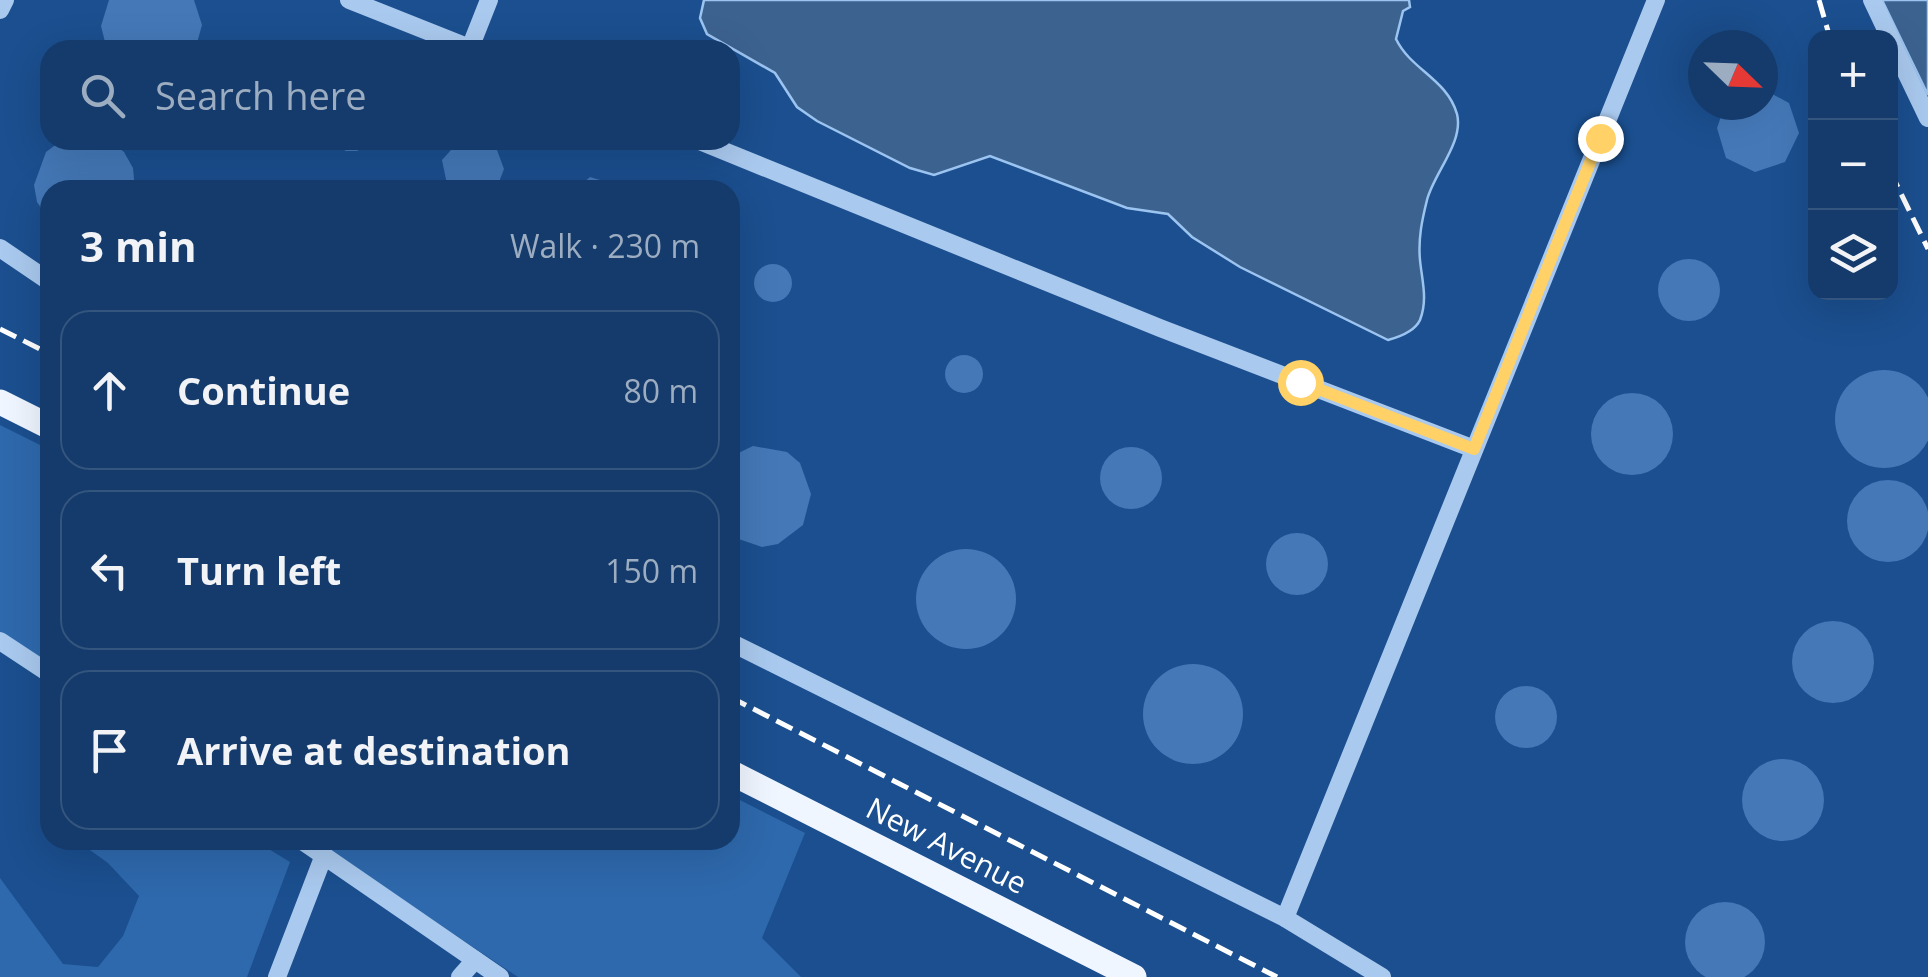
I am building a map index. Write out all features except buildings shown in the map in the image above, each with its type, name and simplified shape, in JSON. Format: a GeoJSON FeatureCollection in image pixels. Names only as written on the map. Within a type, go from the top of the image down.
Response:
{"type":"FeatureCollection","features":[{"type":"Feature","properties":{"kind":"main road"},"geometry":{"type":"LineString","coordinates":[[0,402],[40,422]]}},
{"type":"Feature","properties":{"kind":"main road","name":"New Avenue"},"geometry":{"type":"LineString","coordinates":[[740,777],[1134,977]]}},
{"type":"Feature","properties":{"kind":"street"},"geometry":{"type":"LineString","coordinates":[[0,10],[4,0]]}},
{"type":"Feature","properties":{"kind":"street"},"geometry":{"type":"LineString","coordinates":[[350,0],[450,40]]}},
{"type":"Feature","properties":{"kind":"street"},"geometry":{"type":"LineString","coordinates":[[475,40],[489,0]]}},
{"type":"Feature","properties":{"kind":"street"},"geometry":{"type":"LineString","coordinates":[[1284,918],[1656,0]]}},
{"type":"Feature","properties":{"kind":"street"},"geometry":{"type":"LineString","coordinates":[[1872,0],[1886,30]]}},
{"type":"Feature","properties":{"kind":"street"},"geometry":{"type":"LineString","coordinates":[[1898,55],[1928,118]]}},
{"type":"Feature","properties":{"kind":"street"},"geometry":{"type":"LineString","coordinates":[[721,150],[1160,328],[1474,449]]}},
{"type":"Feature","properties":{"kind":"street"},"geometry":{"type":"LineString","coordinates":[[0,248],[40,275]]}},
{"type":"Feature","properties":{"kind":"street"},"geometry":{"type":"LineString","coordinates":[[0,641],[40,667]]}},
{"type":"Feature","properties":{"kind":"street"},"geometry":{"type":"LineString","coordinates":[[740,647],[1284,918],[1382,977]]}},
{"type":"Feature","properties":{"kind":"street"},"geometry":{"type":"LineString","coordinates":[[316,850],[500,977]]}},
{"type":"Feature","properties":{"kind":"street"},"geometry":{"type":"LineString","coordinates":[[277,977],[324,855]]}},
{"type":"Feature","properties":{"kind":"street"},"geometry":{"type":"LineString","coordinates":[[460,977],[475,960]]}},
{"type":"Feature","properties":{"kind":"shaded area"},"geometry":{"type":"Polygon","coordinates":[[[704,0],[1409,0],[1410,7],[1403,11],[1396,39],[1410,59],[1445,92],[1457,114],[1458,125],[1422,222],[1424,297],[1420,320],[1411,330],[1388,340],[1240,267],[1192,237],[1168,214],[1127,208],[990,156],[934,175],[910,168],[797,107],[775,73],[740,53],[740,40],[717,40],[707,34],[700,18],[704,0]]]}},
{"type":"Feature","properties":{"kind":"shaded area"},"geometry":{"type":"Polygon","coordinates":[[[1882,0],[1928,0],[1928,95],[1898,30],[1882,0]]]}},
{"type":"Feature","properties":{"kind":"shaded area"},"geometry":{"type":"Polygon","coordinates":[[[0,425],[40,445],[40,659],[0,635],[0,425]]]}},
{"type":"Feature","properties":{"kind":"shaded area"},"geometry":{"type":"Polygon","coordinates":[[[740,800],[805,833],[762,938],[801,977],[518,977],[328,850],[740,850],[740,800]]]}},
{"type":"Feature","properties":{"kind":"shaded area"},"geometry":{"type":"Polygon","coordinates":[[[90,850],[270,850],[290,862],[247,977],[0,977],[0,878],[63,964],[98,967],[123,936],[139,896],[90,850]]]}},
{"type":"Feature","properties":{"kind":"railway"},"geometry":{"type":"LineString","coordinates":[[1819,0],[1828,30]]}},
{"type":"Feature","properties":{"kind":"railway"},"geometry":{"type":"LineString","coordinates":[[1898,187],[1928,249]]}},
{"type":"Feature","properties":{"kind":"railway"},"geometry":{"type":"LineString","coordinates":[[0,329],[40,349]]}},
{"type":"Feature","properties":{"kind":"railway"},"geometry":{"type":"LineString","coordinates":[[740,702],[1277,977]]}},
{"type":"Feature","properties":{"kind":"route"},"geometry":{"type":"LineString","coordinates":[[1300,382],[1474,449],[1600,138]]}}]}
